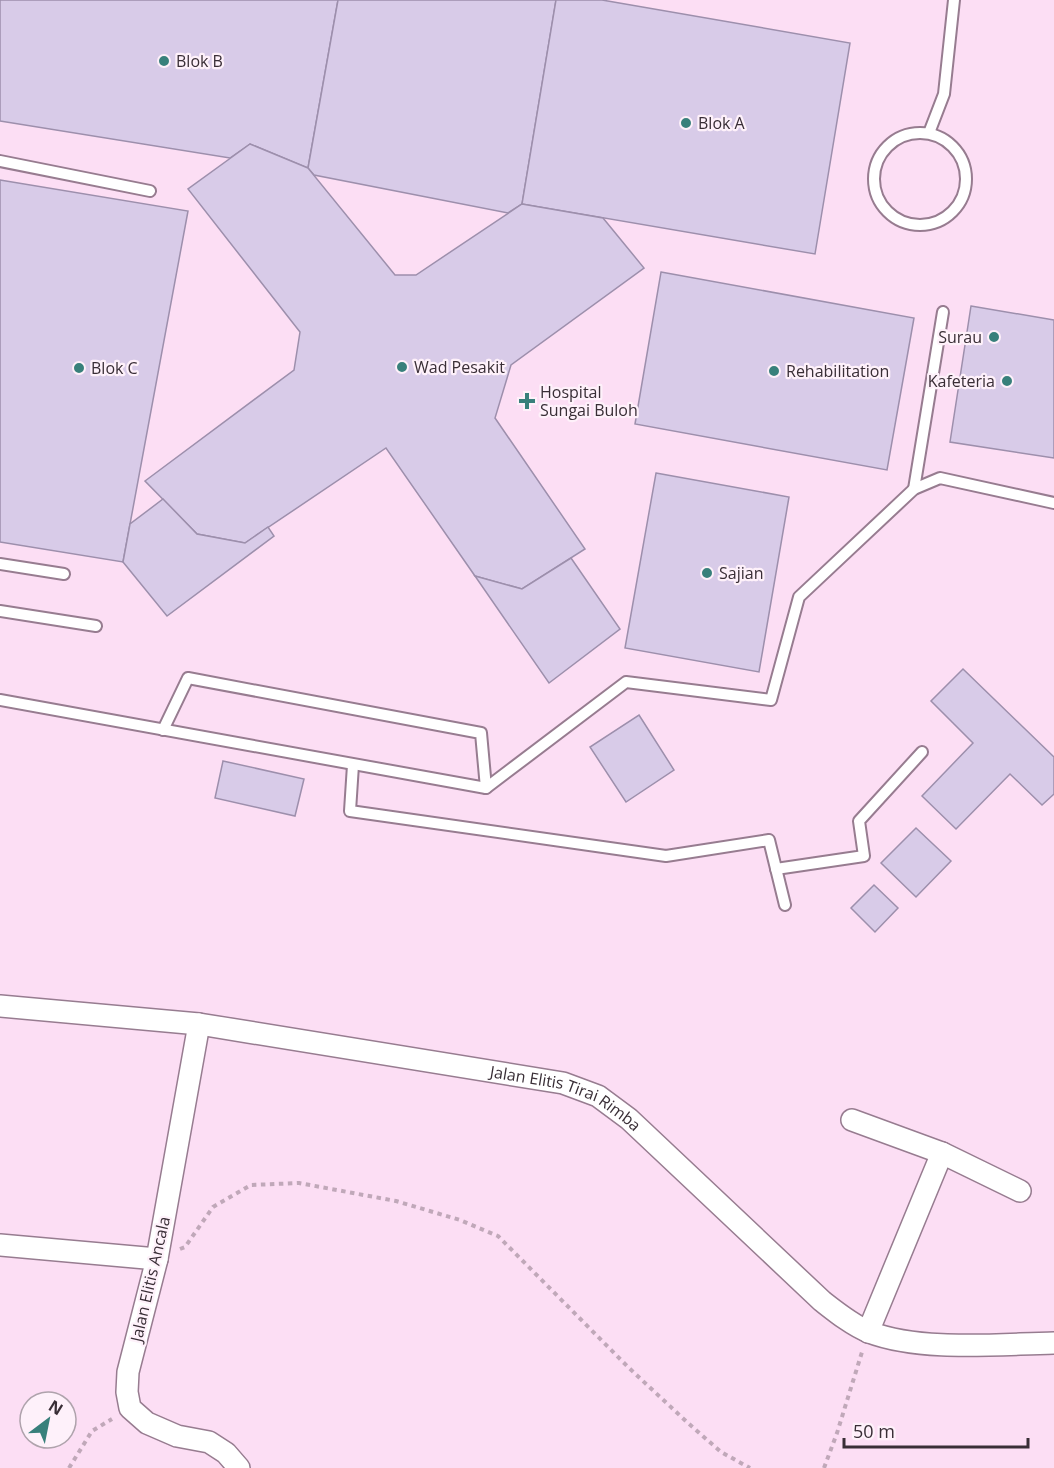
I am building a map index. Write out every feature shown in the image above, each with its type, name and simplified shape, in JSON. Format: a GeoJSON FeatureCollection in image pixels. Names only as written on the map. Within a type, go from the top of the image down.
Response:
{"type":"FeatureCollection","features":[{"type":"Feature","properties":{"kind":"street","name":"Jalan Elitis Tirai Rimba"},"geometry":{"type":"LineString","coordinates":[[0,1006],[200,1024],[563,1083],[597,1096],[629,1119],[822,1301],[868,1332],[920,1344],[1054,1343]]}},
{"type":"Feature","properties":{"kind":"street","name":"Jalan Elitis Ancala"},"geometry":{"type":"LineString","coordinates":[[130,1408],[127,1392],[128,1372],[157,1259],[200,1024]]}},
{"type":"Feature","properties":{"kind":"street"},"geometry":{"type":"LineString","coordinates":[[852,1120],[942,1153],[1020,1191]]}},
{"type":"Feature","properties":{"kind":"street"},"geometry":{"type":"LineString","coordinates":[[868,1332],[942,1153]]}},
{"type":"Feature","properties":{"kind":"street"},"geometry":{"type":"LineString","coordinates":[[0,1245],[157,1259]]}},
{"type":"Feature","properties":{"kind":"street"},"geometry":{"type":"LineString","coordinates":[[130,1408],[147,1423],[162,1430],[177,1436],[209,1442],[226,1453],[239,1468]]}},
{"type":"Feature","properties":{"kind":"lane"},"geometry":{"type":"LineString","coordinates":[[929,133],[944,94],[954,0]]}},
{"type":"Feature","properties":{"kind":"lane"},"geometry":{"type":"LineString","coordinates":[[914,133],[929,133],[943,139],[955,149],[963,161],[966,176],[965,191],[958,205],[948,216],[935,223],[920,225],[905,223],[891,215],[881,203],[875,189],[874,174],[878,159],[887,146],[899,137],[914,133]]}},
{"type":"Feature","properties":{"kind":"lane"},"geometry":{"type":"LineString","coordinates":[[0,161],[150,191]]}},
{"type":"Feature","properties":{"kind":"lane"},"geometry":{"type":"LineString","coordinates":[[914,489],[943,312]]}},
{"type":"Feature","properties":{"kind":"lane"},"geometry":{"type":"LineString","coordinates":[[0,700],[486,788],[626,682],[771,700],[799,597],[914,489],[940,478],[1054,503]]}},
{"type":"Feature","properties":{"kind":"lane"},"geometry":{"type":"LineString","coordinates":[[0,564],[64,574]]}},
{"type":"Feature","properties":{"kind":"lane"},"geometry":{"type":"LineString","coordinates":[[0,610],[96,626]]}},
{"type":"Feature","properties":{"kind":"lane"},"geometry":{"type":"LineString","coordinates":[[163,730],[188,678],[200,680],[482,733],[486,788]]}},
{"type":"Feature","properties":{"kind":"lane"},"geometry":{"type":"LineString","coordinates":[[776,869],[864,856],[860,821],[922,752]]}},
{"type":"Feature","properties":{"kind":"lane"},"geometry":{"type":"LineString","coordinates":[[353,765],[350,810],[666,856],[769,840],[785,905]]}},
{"type":"Feature","properties":{"kind":"path"},"geometry":{"type":"LineString","coordinates":[[157,1259],[185,1247],[213,1207],[251,1185],[299,1183],[396,1201],[460,1220],[498,1236],[629,1368],[688,1423],[721,1452],[750,1468]]}},
{"type":"Feature","properties":{"kind":"path"},"geometry":{"type":"LineString","coordinates":[[824,1468],[868,1332]]}},
{"type":"Feature","properties":{"kind":"path"},"geometry":{"type":"LineString","coordinates":[[69,1468],[92,1431],[130,1408]]}},
{"type":"Feature","properties":{"kind":"building","name":"Blok B"},"geometry":{"type":"Polygon","coordinates":[[[0,0],[338,0],[308,168],[250,144],[230,158],[0,121],[0,0]]]}},
{"type":"Feature","properties":{"kind":"building"},"geometry":{"type":"Polygon","coordinates":[[[338,0],[556,0],[522,204],[508,213],[314,175],[308,168],[338,0]]]}},
{"type":"Feature","properties":{"kind":"building","name":"Blok A"},"geometry":{"type":"Polygon","coordinates":[[[556,0],[602,0],[850,43],[815,254],[522,204],[556,0]]]}},
{"type":"Feature","properties":{"kind":"building","name":"Wad Pesakit"},"geometry":{"type":"Polygon","coordinates":[[[250,144],[308,168],[395,275],[416,275],[522,204],[603,218],[644,268],[511,365],[495,418],[585,549],[522,589],[475,576],[386,448],[245,543],[197,534],[145,481],[294,370],[300,332],[188,189],[250,144]]]}},
{"type":"Feature","properties":{"kind":"building","name":"Blok C"},"geometry":{"type":"Polygon","coordinates":[[[0,180],[188,211],[123,562],[0,542],[0,180]]]}},
{"type":"Feature","properties":{"kind":"building","name":"Rehabilitation"},"geometry":{"type":"Polygon","coordinates":[[[661,272],[914,318],[887,470],[635,424],[661,272]]]}},
{"type":"Feature","properties":{"kind":"building","name":"Kafeteria"},"geometry":{"type":"Polygon","coordinates":[[[971,306],[1054,320],[1054,458],[950,442],[971,306]]]}},
{"type":"Feature","properties":{"kind":"building","name":"Sajian"},"geometry":{"type":"Polygon","coordinates":[[[656,473],[789,497],[759,672],[625,648],[656,473]]]}},
{"type":"Feature","properties":{"kind":"building"},"geometry":{"type":"Polygon","coordinates":[[[163,499],[197,534],[245,543],[268,527],[274,536],[167,616],[123,562],[130,524],[163,499]]]}},
{"type":"Feature","properties":{"kind":"building"},"geometry":{"type":"Polygon","coordinates":[[[571,558],[620,629],[549,683],[475,576],[522,589],[571,558]]]}},
{"type":"Feature","properties":{"kind":"building"},"geometry":{"type":"Polygon","coordinates":[[[963,669],[1054,757],[1054,794],[1042,805],[1010,774],[956,829],[922,796],[973,743],[931,701],[963,669]]]}},
{"type":"Feature","properties":{"kind":"building"},"geometry":{"type":"Polygon","coordinates":[[[639,715],[674,770],[626,802],[590,747],[639,715]]]}},
{"type":"Feature","properties":{"kind":"building"},"geometry":{"type":"Polygon","coordinates":[[[223,761],[304,779],[295,816],[215,798],[223,761]]]}},
{"type":"Feature","properties":{"kind":"building"},"geometry":{"type":"Polygon","coordinates":[[[916,828],[951,861],[916,897],[881,863],[916,828]]]}},
{"type":"Feature","properties":{"kind":"building"},"geometry":{"type":"Polygon","coordinates":[[[874,885],[898,908],[875,932],[851,908],[874,885]]]}},
{"type":"Feature","properties":{"kind":"place","name":"Blok B"},"geometry":{"type":"Point","coordinates":[164,61]}},
{"type":"Feature","properties":{"kind":"place","name":"Blok A"},"geometry":{"type":"Point","coordinates":[686,123]}},
{"type":"Feature","properties":{"kind":"place","name":"Surau"},"geometry":{"type":"Point","coordinates":[994,337]}},
{"type":"Feature","properties":{"kind":"place","name":"Wad Pesakit"},"geometry":{"type":"Point","coordinates":[402,367]}},
{"type":"Feature","properties":{"kind":"place","name":"Blok C"},"geometry":{"type":"Point","coordinates":[79,368]}},
{"type":"Feature","properties":{"kind":"place","name":"Rehabilitation"},"geometry":{"type":"Point","coordinates":[774,371]}},
{"type":"Feature","properties":{"kind":"place","name":"Kafeteria"},"geometry":{"type":"Point","coordinates":[1007,381]}},
{"type":"Feature","properties":{"kind":"place","name":"Hospital Sungai Buloh"},"geometry":{"type":"Point","coordinates":[527,401]}},
{"type":"Feature","properties":{"kind":"place","name":"Sajian"},"geometry":{"type":"Point","coordinates":[707,573]}}]}
